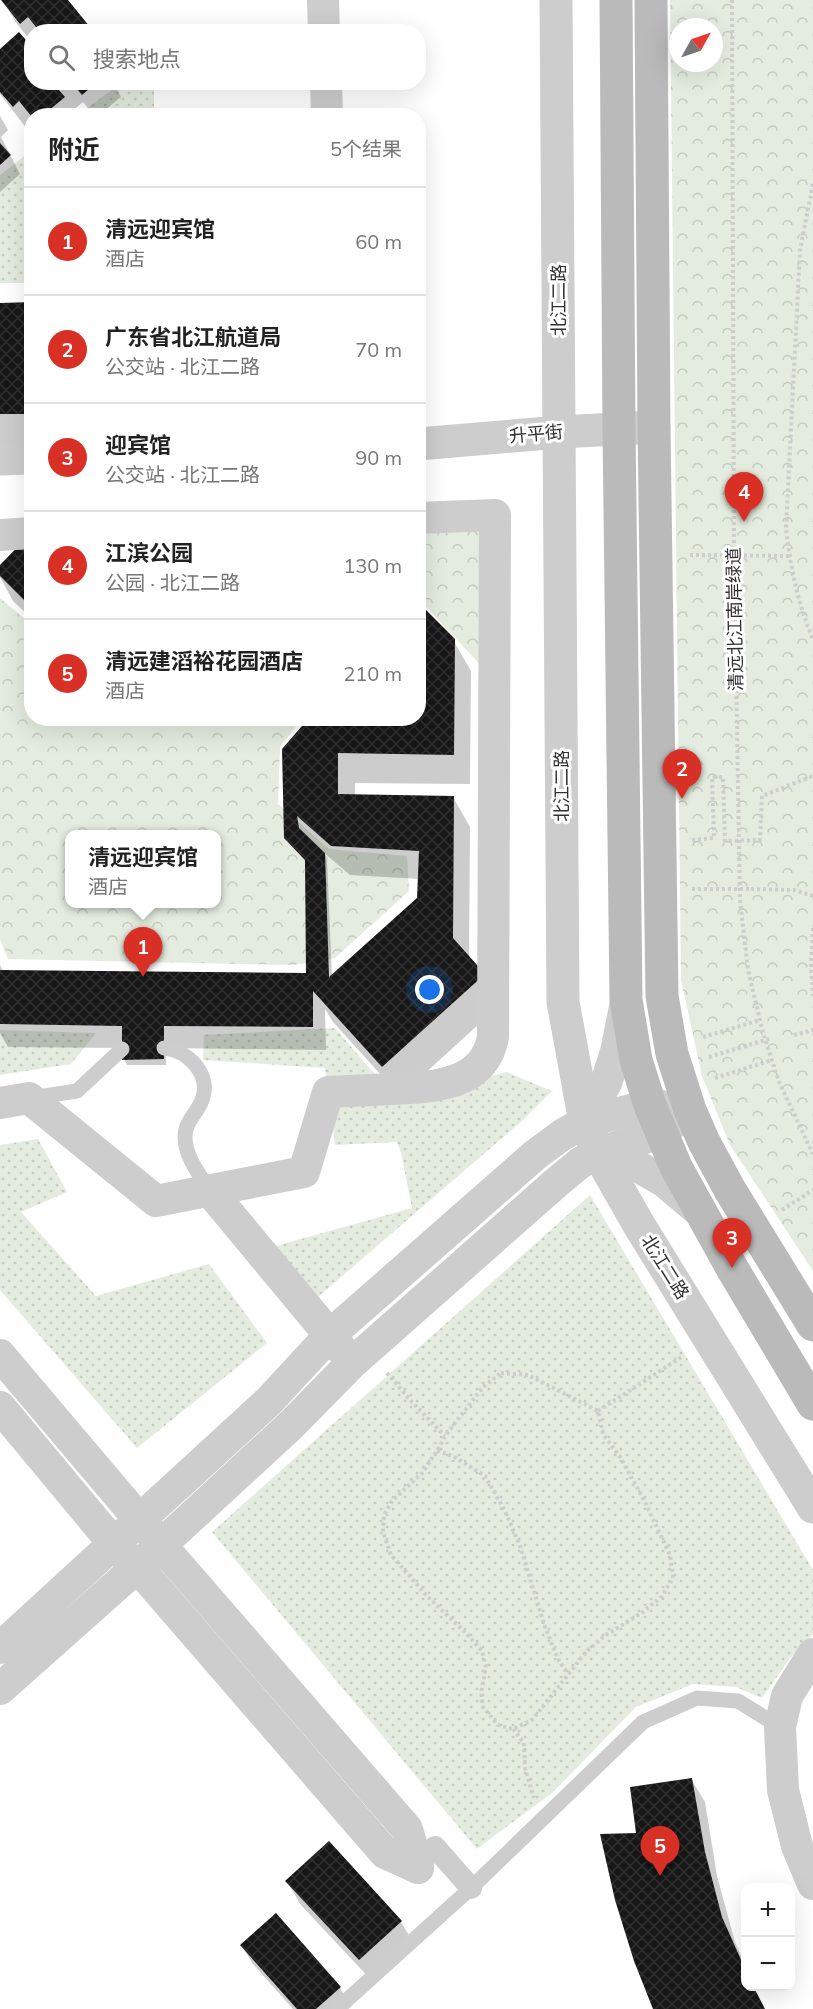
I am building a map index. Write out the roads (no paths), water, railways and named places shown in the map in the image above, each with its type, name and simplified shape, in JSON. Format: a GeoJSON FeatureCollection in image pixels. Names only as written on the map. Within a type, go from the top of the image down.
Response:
{"type":"FeatureCollection","features":[{"type":"Feature","properties":{"kind":"main road"},"geometry":{"type":"LineString","coordinates":[[616,0],[626,1000],[636,1060],[655,1119],[676,1167],[813,1404]]}},
{"type":"Feature","properties":{"kind":"main road"},"geometry":{"type":"LineString","coordinates":[[651,0],[662,996],[672,1054],[690,1110],[704,1142],[730,1190],[813,1324]]}},
{"type":"Feature","properties":{"kind":"street"},"geometry":{"type":"LineString","coordinates":[[323,0],[324,24]]}},
{"type":"Feature","properties":{"kind":"street","name":"北江二路"},"geometry":{"type":"LineString","coordinates":[[556,0],[563,1002],[585,1122],[598,1153],[639,1225],[813,1507]]}},
{"type":"Feature","properties":{"kind":"street"},"geometry":{"type":"LineString","coordinates":[[326,90],[327,108]]}},
{"type":"Feature","properties":{"kind":"street","name":"升平街"},"geometry":{"type":"LineString","coordinates":[[426,443],[654,427]]}},
{"type":"Feature","properties":{"kind":"street"},"geometry":{"type":"LineString","coordinates":[[0,459],[24,458]]}},
{"type":"Feature","properties":{"kind":"street"},"geometry":{"type":"LineString","coordinates":[[15,1100],[156,1201],[304,1172],[328,1092],[422,1087],[455,1081],[478,1067],[486,1058],[493,1037],[495,515],[426,518]]}},
{"type":"Feature","properties":{"kind":"street"},"geometry":{"type":"LineString","coordinates":[[0,535],[24,534]]}},
{"type":"Feature","properties":{"kind":"street"},"geometry":{"type":"LineString","coordinates":[[585,1122],[606,1083],[613,1062],[626,1000]]}},
{"type":"Feature","properties":{"kind":"street"},"geometry":{"type":"LineString","coordinates":[[0,1648],[269,1401],[330,1335],[536,1155],[562,1135],[585,1122],[655,1119],[690,1110]]}},
{"type":"Feature","properties":{"kind":"street"},"geometry":{"type":"LineString","coordinates":[[0,1689],[290,1426],[360,1356],[556,1182],[580,1163],[655,1119]]}},
{"type":"Feature","properties":{"kind":"street"},"geometry":{"type":"LineString","coordinates":[[598,1153],[632,1163],[665,1182],[700,1212]]}},
{"type":"Feature","properties":{"kind":"street"},"geometry":{"type":"LineString","coordinates":[[210,1191],[330,1335],[360,1356]]}},
{"type":"Feature","properties":{"kind":"street"},"geometry":{"type":"LineString","coordinates":[[0,1355],[160,1544],[407,1828],[418,1868]]}},
{"type":"Feature","properties":{"kind":"street"},"geometry":{"type":"LineString","coordinates":[[0,1407],[114,1544],[147,1578],[385,1852],[418,1868]]}},
{"type":"Feature","properties":{"kind":"street"},"geometry":{"type":"LineString","coordinates":[[813,1654],[787,1696],[780,1727],[783,1790],[797,1846],[813,1884]]}},
{"type":"Feature","properties":{"kind":"street"},"geometry":{"type":"LineString","coordinates":[[418,1868],[435,1846],[471,1888]]}},
{"type":"Feature","properties":{"kind":"lane"},"geometry":{"type":"LineString","coordinates":[[15,1100],[77,1091],[122,1048]]}},
{"type":"Feature","properties":{"kind":"lane"},"geometry":{"type":"LineString","coordinates":[[164,1048],[176,1050],[190,1059],[203,1081],[203,1097],[188,1122],[185,1139],[187,1151],[210,1191]]}},
{"type":"Feature","properties":{"kind":"lane"},"geometry":{"type":"LineString","coordinates":[[337,2009],[471,1888],[643,1722],[697,1698],[738,1701],[780,1727]]}},
{"type":"Feature","properties":{"kind":"place","name":"江滨公园"},"geometry":{"type":"Point","coordinates":[744,522]}},
{"type":"Feature","properties":{"kind":"place","name":"广东省北江航道局"},"geometry":{"type":"Point","coordinates":[682,799]}},
{"type":"Feature","properties":{"kind":"place","name":"清远迎宾馆"},"geometry":{"type":"Point","coordinates":[143,977]}},
{"type":"Feature","properties":{"kind":"place","name":"迎宾馆"},"geometry":{"type":"Point","coordinates":[732,1268]}},
{"type":"Feature","properties":{"kind":"place","name":"清远建滔裕花园酒店"},"geometry":{"type":"Point","coordinates":[660,1876]}}]}
